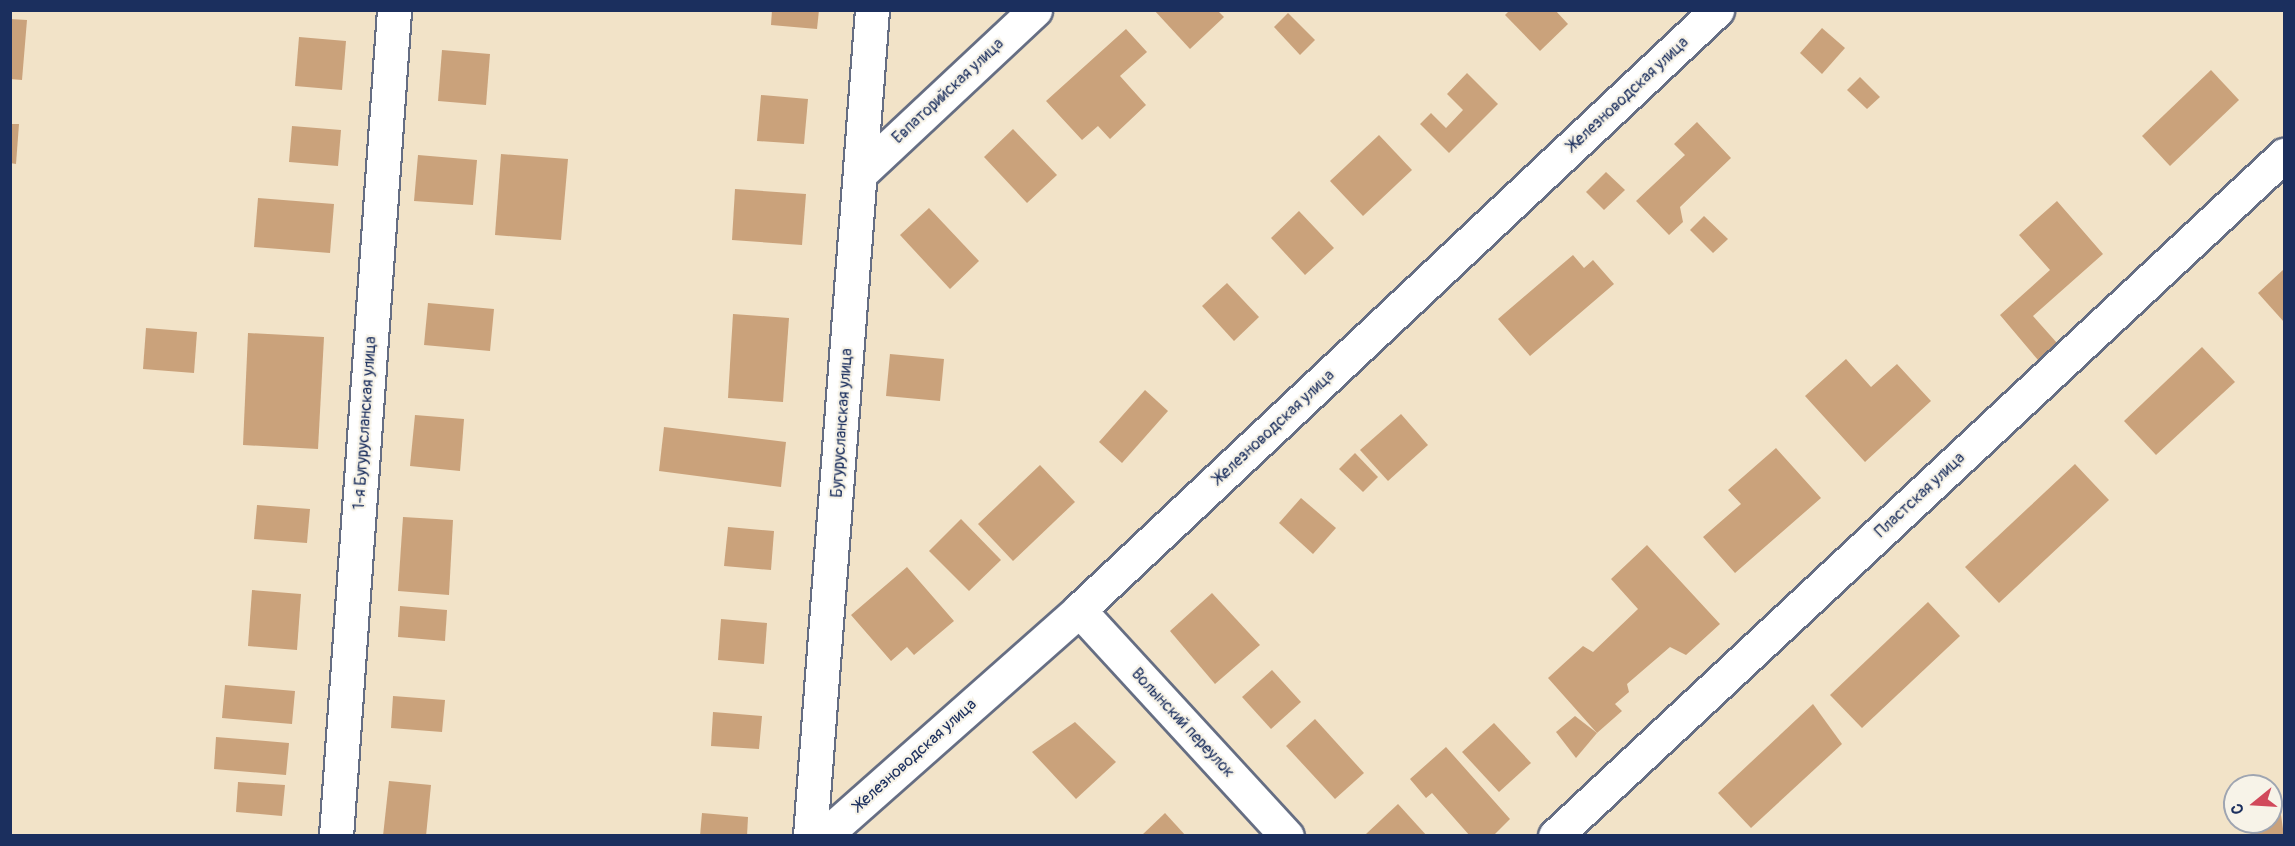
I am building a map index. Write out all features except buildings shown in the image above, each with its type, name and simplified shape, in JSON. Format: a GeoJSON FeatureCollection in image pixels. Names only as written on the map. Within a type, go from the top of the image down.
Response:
{"type":"FeatureCollection","features":[{"type":"Feature","properties":{"kind":"street","name":"1-я Бугурусланская улица"},"geometry":{"type":"LineString","coordinates":[[336,836],[394,10]]}},
{"type":"Feature","properties":{"kind":"street","name":"Бугурусланская улица"},"geometry":{"type":"LineString","coordinates":[[810,836],[862,172],[872,10]]}},
{"type":"Feature","properties":{"kind":"street","name":"Евпаторийская улица"},"geometry":{"type":"LineString","coordinates":[[862,172],[1035,10]]}},
{"type":"Feature","properties":{"kind":"street","name":"Железноводская улица"},"geometry":{"type":"LineString","coordinates":[[824,836],[1079,610],[1717,10]]}},
{"type":"Feature","properties":{"kind":"street","name":"Пластская улица"},"geometry":{"type":"LineString","coordinates":[[1556,836],[2284,155]]}},
{"type":"Feature","properties":{"kind":"street","name":"Волынский переулок"},"geometry":{"type":"LineString","coordinates":[[1079,610],[1287,836]]}}]}
